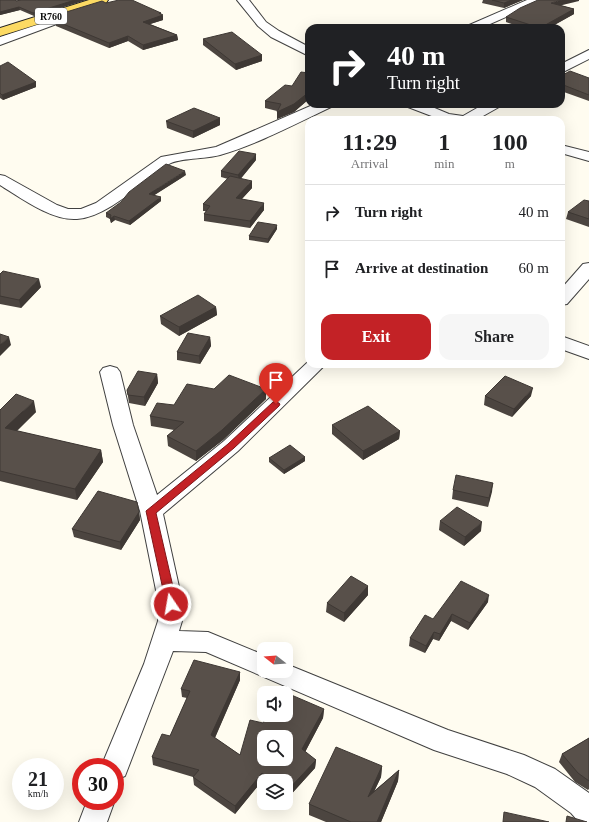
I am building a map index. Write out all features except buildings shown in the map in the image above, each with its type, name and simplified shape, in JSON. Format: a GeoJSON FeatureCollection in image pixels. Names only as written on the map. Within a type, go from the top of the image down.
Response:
{"type":"FeatureCollection","features":[{"type":"Feature","properties":{"kind":"main road","name":"R760"},"geometry":{"type":"LineString","coordinates":[[0,32],[102,0]]}},
{"type":"Feature","properties":{"kind":"street"},"geometry":{"type":"LineString","coordinates":[[243,0],[262,24],[275,34],[305,50]]}},
{"type":"Feature","properties":{"kind":"street"},"geometry":{"type":"LineString","coordinates":[[480,24],[536,0]]}},
{"type":"Feature","properties":{"kind":"street"},"geometry":{"type":"LineString","coordinates":[[0,41],[58,20],[53,16]]}},
{"type":"Feature","properties":{"kind":"street"},"geometry":{"type":"LineString","coordinates":[[565,67],[589,54]]}},
{"type":"Feature","properties":{"kind":"street"},"geometry":{"type":"LineString","coordinates":[[0,179],[55,211],[70,215],[83,215],[101,206],[166,160],[176,156],[195,156],[220,150],[317,108]]}},
{"type":"Feature","properties":{"kind":"street"},"geometry":{"type":"LineString","coordinates":[[423,108],[443,116]]}},
{"type":"Feature","properties":{"kind":"street"},"geometry":{"type":"LineString","coordinates":[[473,116],[487,108]]}},
{"type":"Feature","properties":{"kind":"street"},"geometry":{"type":"LineString","coordinates":[[565,150],[589,157]]}},
{"type":"Feature","properties":{"kind":"street"},"geometry":{"type":"LineString","coordinates":[[565,295],[589,268]]}},
{"type":"Feature","properties":{"kind":"street"},"geometry":{"type":"LineString","coordinates":[[565,344],[589,353]]}},
{"type":"Feature","properties":{"kind":"street"},"geometry":{"type":"LineString","coordinates":[[151,511],[231,446],[313,368]]}},
{"type":"Feature","properties":{"kind":"street"},"geometry":{"type":"LineString","coordinates":[[110,372],[123,425],[151,511],[171,604],[170,620],[157,664],[119,758]]}},
{"type":"Feature","properties":{"kind":"street"},"geometry":{"type":"LineString","coordinates":[[164,641],[208,642],[257,663]]}},
{"type":"Feature","properties":{"kind":"street"},"geometry":{"type":"LineString","coordinates":[[292,678],[437,738],[514,764],[545,778],[581,804],[589,812]]}},
{"type":"Feature","properties":{"kind":"street"},"geometry":{"type":"LineString","coordinates":[[93,822],[98,810]]}},
{"type":"Feature","properties":{"kind":"route"},"geometry":{"type":"LineString","coordinates":[[171,604],[151,511],[231,446],[276,404]]}}]}
